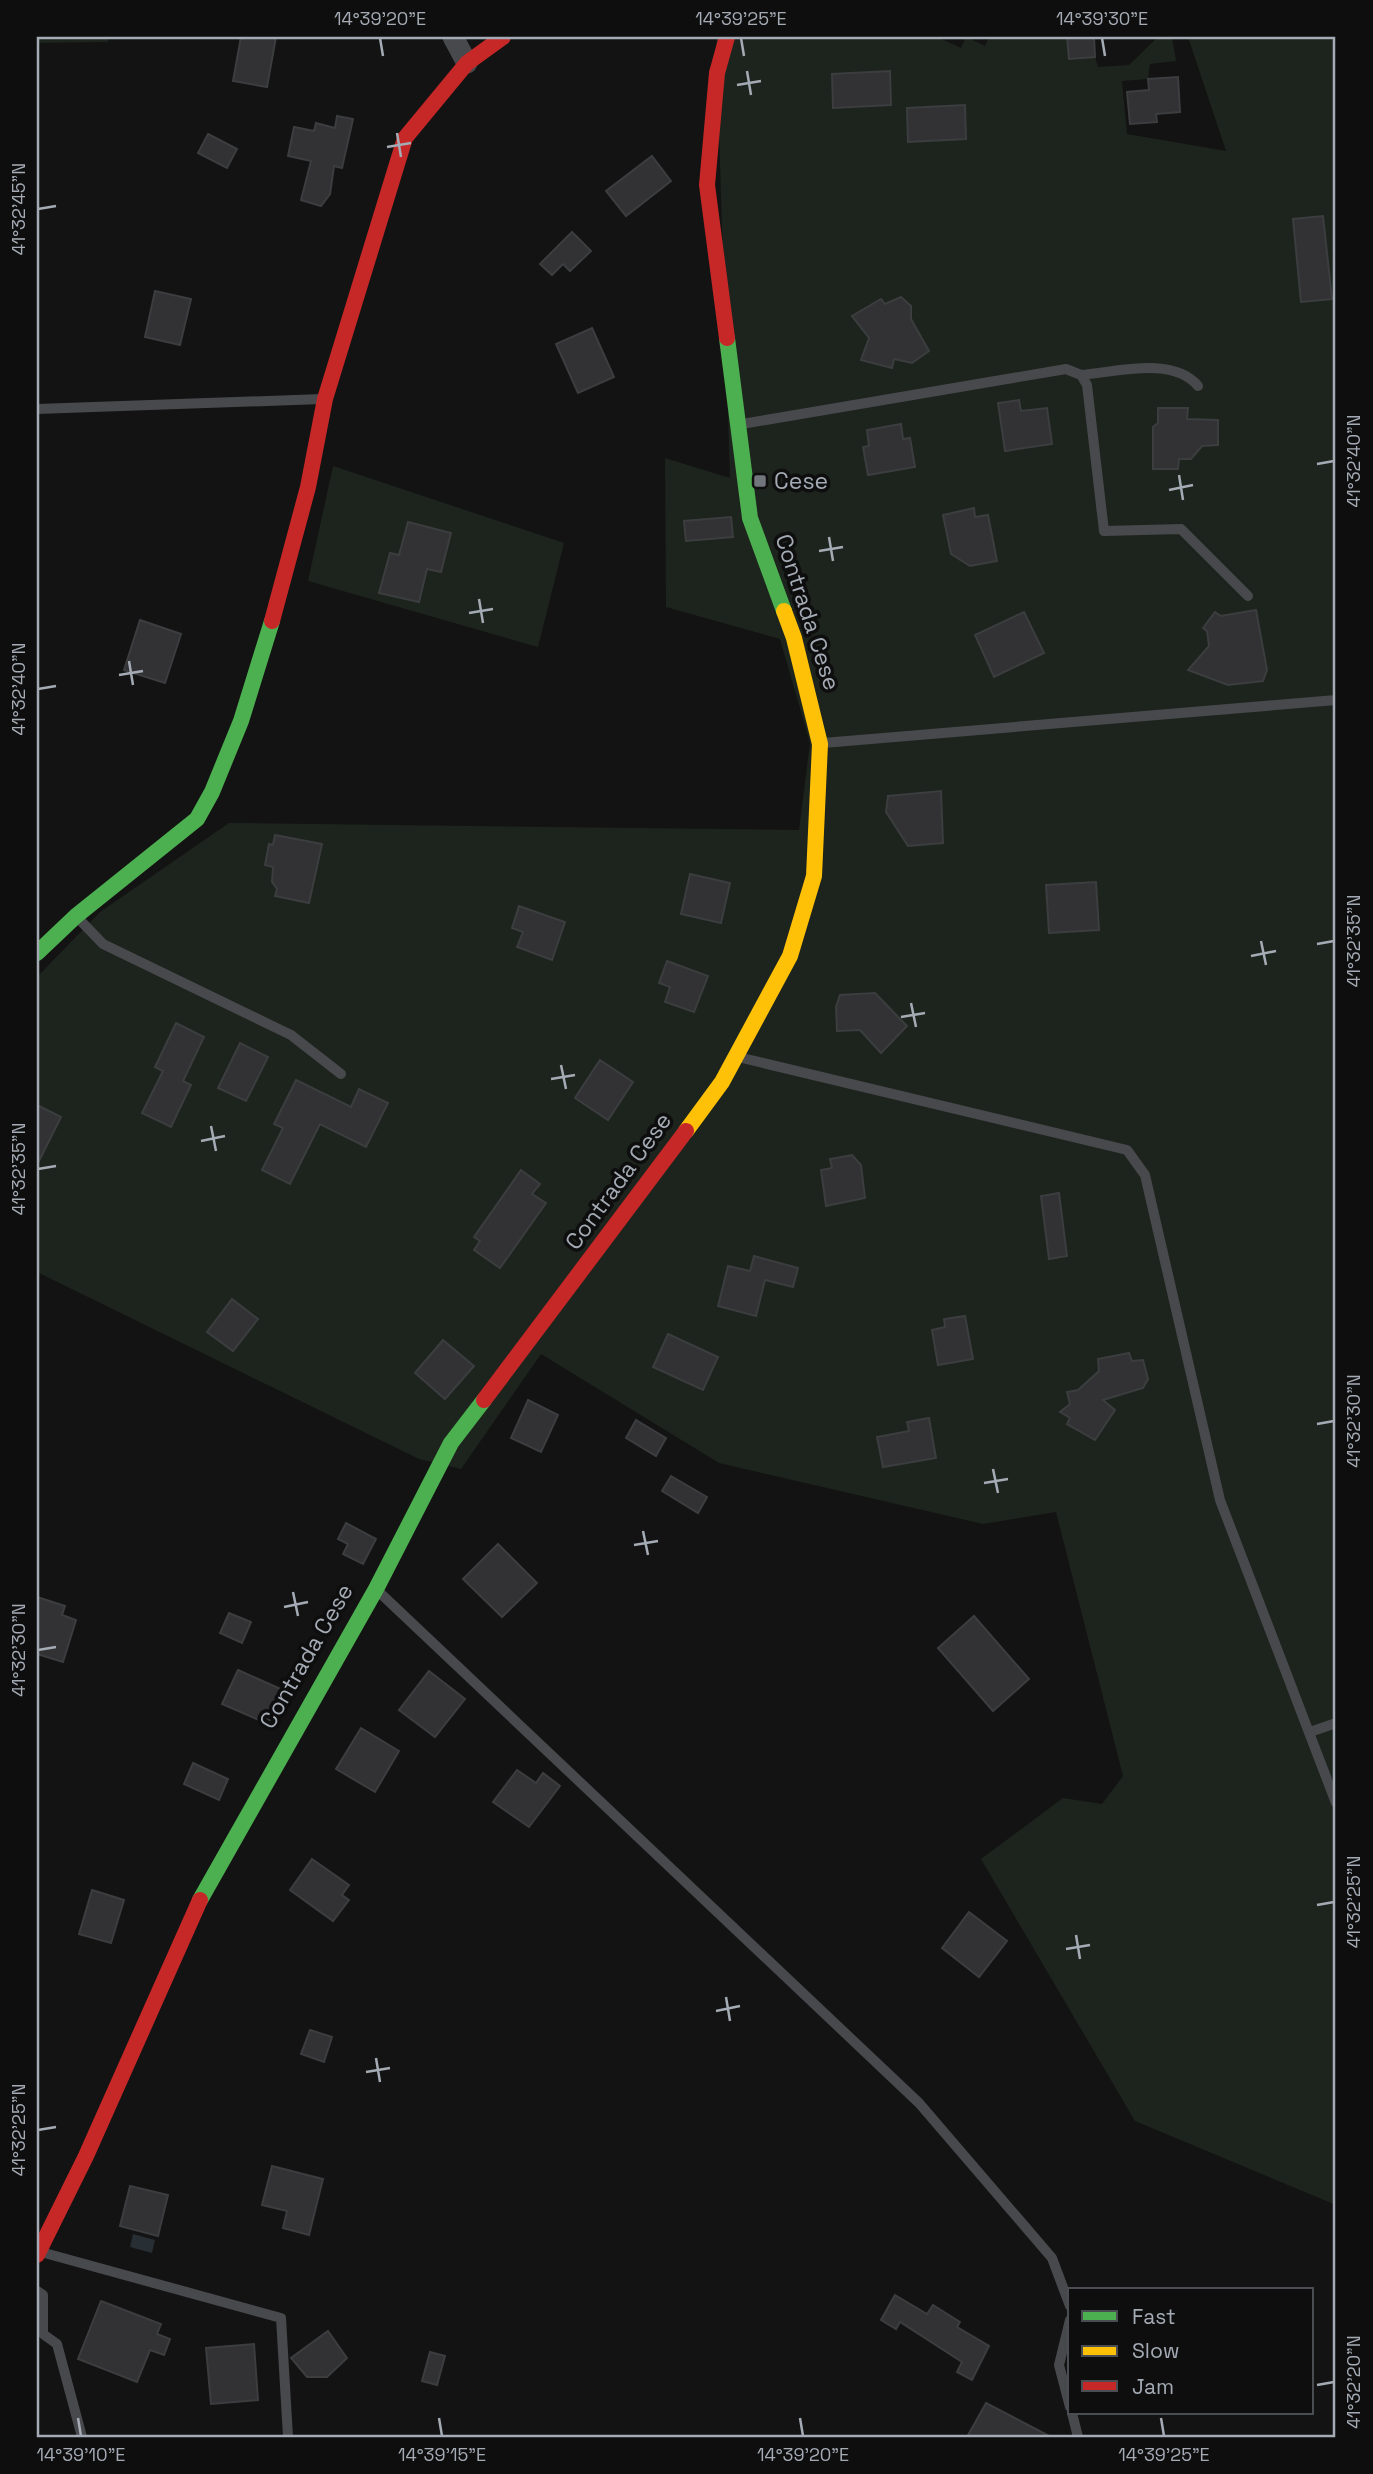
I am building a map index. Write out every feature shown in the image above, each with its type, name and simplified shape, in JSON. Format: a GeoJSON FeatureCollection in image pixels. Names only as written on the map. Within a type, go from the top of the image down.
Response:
{"type":"FeatureCollection","features":[{"type":"Feature","properties":{"kind":"street"},"geometry":{"type":"LineString","coordinates":[[453,37],[467,63]]}},
{"type":"Feature","properties":{"kind":"street"},"geometry":{"type":"LineString","coordinates":[[37,953],[76,916],[197,819],[212,792],[241,721],[270,628],[308,487],[325,399],[405,138],[467,63],[503,37]]}},
{"type":"Feature","properties":{"kind":"street","name":"Contrada Cese"},"geometry":{"type":"LineString","coordinates":[[37,2253],[86,2155],[208,1883],[376,1590],[451,1443],[651,1182],[722,1082],[790,956],[814,876],[820,744],[794,638],[750,518],[707,185],[717,73],[727,37]]}},
{"type":"Feature","properties":{"kind":"lane"},"geometry":{"type":"LineString","coordinates":[[739,425],[1066,369],[1081,375],[1170,368],[1189,375],[1198,386]]}},
{"type":"Feature","properties":{"kind":"lane"},"geometry":{"type":"LineString","coordinates":[[1081,375],[1087,385],[1104,531],[1181,529],[1248,596]]}},
{"type":"Feature","properties":{"kind":"lane"},"geometry":{"type":"LineString","coordinates":[[37,409],[325,399]]}},
{"type":"Feature","properties":{"kind":"lane"},"geometry":{"type":"LineString","coordinates":[[820,744],[1336,700]]}},
{"type":"Feature","properties":{"kind":"lane"},"geometry":{"type":"LineString","coordinates":[[76,916],[103,944],[292,1035],[341,1074]]}},
{"type":"Feature","properties":{"kind":"lane"},"geometry":{"type":"LineString","coordinates":[[735,1056],[1127,1150],[1145,1175],[1220,1500],[1336,1803]]}},
{"type":"Feature","properties":{"kind":"lane"},"geometry":{"type":"LineString","coordinates":[[376,1590],[919,2103],[1052,2258],[1068,2301]]}},
{"type":"Feature","properties":{"kind":"lane"},"geometry":{"type":"LineString","coordinates":[[1310,1732],[1336,1723]]}},
{"type":"Feature","properties":{"kind":"lane"},"geometry":{"type":"LineString","coordinates":[[37,2253],[281,2318],[288,2437]]}},
{"type":"Feature","properties":{"kind":"lane"},"geometry":{"type":"LineString","coordinates":[[37,2291],[43,2295],[43,2334],[57,2344],[82,2437]]}},
{"type":"Feature","properties":{"kind":"lane"},"geometry":{"type":"LineString","coordinates":[[1068,2328],[1059,2365],[1068,2399]]}},
{"type":"Feature","properties":{"kind":"lane"},"geometry":{"type":"LineString","coordinates":[[1072,2414],[1078,2437]]}},
{"type":"Feature","properties":{"kind":"shaded area"},"geometry":{"type":"Polygon","coordinates":[[[37,37],[109,37],[108,42],[37,43],[37,37]]]}},
{"type":"Feature","properties":{"kind":"shaded area"},"geometry":{"type":"Polygon","coordinates":[[[716,37],[937,37],[961,48],[966,37],[985,46],[989,37],[1067,37],[1069,58],[1095,57],[1098,67],[1129,65],[1158,37],[1172,37],[1176,61],[1150,64],[1148,79],[1122,81],[1127,134],[1226,151],[1188,37],[1336,37],[1336,2205],[1135,2121],[981,1859],[1063,1798],[1102,1804],[1123,1776],[1056,1512],[983,1524],[719,1463],[541,1354],[461,1469],[419,1459],[37,1272],[37,977],[100,912],[229,823],[799,830],[810,743],[780,639],[666,607],[665,458],[730,478],[716,37]]]}},
{"type":"Feature","properties":{"kind":"shaded area"},"geometry":{"type":"Polygon","coordinates":[[[333,466],[564,543],[538,647],[308,581],[333,466]]]}},
{"type":"Feature","properties":{"kind":"shaded area"},"geometry":{"type":"Polygon","coordinates":[[[133,2234],[155,2240],[152,2253],[130,2247],[133,2234]]]}},
{"type":"Feature","properties":{"kind":"building"},"geometry":{"type":"Polygon","coordinates":[[[241,37],[276,37],[267,87],[233,81],[241,37]]]}},
{"type":"Feature","properties":{"kind":"building"},"geometry":{"type":"Polygon","coordinates":[[[1067,37],[1094,37],[1095,57],[1069,59],[1067,37]]]}},
{"type":"Feature","properties":{"kind":"building"},"geometry":{"type":"Polygon","coordinates":[[[890,71],[891,105],[833,108],[832,74],[890,71]]]}},
{"type":"Feature","properties":{"kind":"building"},"geometry":{"type":"Polygon","coordinates":[[[1178,77],[1180,112],[1156,114],[1157,122],[1130,124],[1127,92],[1149,90],[1148,79],[1178,77]]]}},
{"type":"Feature","properties":{"kind":"building"},"geometry":{"type":"Polygon","coordinates":[[[965,105],[966,139],[908,142],[907,108],[965,105]]]}},
{"type":"Feature","properties":{"kind":"building"},"geometry":{"type":"Polygon","coordinates":[[[337,116],[353,119],[342,168],[334,166],[330,194],[321,206],[301,200],[311,161],[288,156],[294,127],[314,131],[316,123],[335,128],[337,116]]]}},
{"type":"Feature","properties":{"kind":"building"},"geometry":{"type":"Polygon","coordinates":[[[208,134],[237,149],[227,168],[198,153],[208,134]]]}},
{"type":"Feature","properties":{"kind":"building"},"geometry":{"type":"Polygon","coordinates":[[[652,156],[671,181],[626,216],[606,191],[652,156]]]}},
{"type":"Feature","properties":{"kind":"building"},"geometry":{"type":"Polygon","coordinates":[[[1323,216],[1332,299],[1301,302],[1293,219],[1323,216]]]}},
{"type":"Feature","properties":{"kind":"building"},"geometry":{"type":"Polygon","coordinates":[[[572,232],[591,251],[570,271],[563,264],[552,275],[540,264],[572,232]]]}},
{"type":"Feature","properties":{"kind":"building"},"geometry":{"type":"Polygon","coordinates":[[[155,291],[191,299],[180,345],[145,337],[155,291]]]}},
{"type":"Feature","properties":{"kind":"building"},"geometry":{"type":"Polygon","coordinates":[[[901,297],[911,306],[911,319],[929,351],[912,363],[894,359],[892,368],[861,360],[869,338],[852,316],[881,299],[885,304],[901,297]]]}},
{"type":"Feature","properties":{"kind":"building"},"geometry":{"type":"Polygon","coordinates":[[[592,328],[614,377],[578,393],[556,344],[592,328]]]}},
{"type":"Feature","properties":{"kind":"building"},"geometry":{"type":"Polygon","coordinates":[[[1019,400],[1021,411],[1047,408],[1052,444],[1005,451],[998,403],[1019,400]]]}},
{"type":"Feature","properties":{"kind":"building"},"geometry":{"type":"Polygon","coordinates":[[[1158,408],[1188,408],[1187,419],[1218,420],[1218,445],[1202,446],[1191,459],[1179,459],[1178,469],[1153,469],[1153,427],[1158,423],[1158,408]]]}},
{"type":"Feature","properties":{"kind":"building"},"geometry":{"type":"Polygon","coordinates":[[[901,424],[903,439],[910,438],[915,467],[868,475],[863,447],[869,446],[867,430],[901,424]]]}},
{"type":"Feature","properties":{"kind":"building"},"geometry":{"type":"Polygon","coordinates":[[[974,508],[975,517],[988,515],[997,561],[970,566],[951,554],[943,515],[974,508]]]}},
{"type":"Feature","properties":{"kind":"building"},"geometry":{"type":"Polygon","coordinates":[[[731,517],[733,537],[686,541],[684,521],[731,517]]]}},
{"type":"Feature","properties":{"kind":"building"},"geometry":{"type":"Polygon","coordinates":[[[408,522],[451,533],[441,572],[427,569],[419,602],[379,593],[390,553],[399,555],[408,522]]]}},
{"type":"Feature","properties":{"kind":"building"},"geometry":{"type":"Polygon","coordinates":[[[1256,610],[1267,670],[1263,681],[1228,685],[1188,670],[1209,646],[1207,631],[1203,628],[1215,612],[1221,616],[1256,610]]]}},
{"type":"Feature","properties":{"kind":"building"},"geometry":{"type":"Polygon","coordinates":[[[1024,612],[1044,653],[994,677],[975,635],[1024,612]]]}},
{"type":"Feature","properties":{"kind":"building"},"geometry":{"type":"Polygon","coordinates":[[[140,620],[181,634],[165,683],[124,670],[140,620]]]}},
{"type":"Feature","properties":{"kind":"building"},"geometry":{"type":"Polygon","coordinates":[[[941,791],[943,843],[908,846],[886,812],[888,796],[941,791]]]}},
{"type":"Feature","properties":{"kind":"building"},"geometry":{"type":"Polygon","coordinates":[[[275,835],[322,844],[309,903],[275,896],[277,889],[272,882],[273,867],[265,865],[269,844],[273,845],[275,835]]]}},
{"type":"Feature","properties":{"kind":"building"},"geometry":{"type":"Polygon","coordinates":[[[690,874],[730,883],[721,923],[681,914],[690,874]]]}},
{"type":"Feature","properties":{"kind":"building"},"geometry":{"type":"Polygon","coordinates":[[[1096,882],[1099,930],[1049,933],[1046,885],[1096,882]]]}},
{"type":"Feature","properties":{"kind":"building"},"geometry":{"type":"Polygon","coordinates":[[[519,906],[565,922],[552,960],[517,947],[523,932],[512,928],[519,906]]]}},
{"type":"Feature","properties":{"kind":"building"},"geometry":{"type":"Polygon","coordinates":[[[667,961],[708,976],[694,1012],[665,1002],[670,987],[659,983],[667,961]]]}},
{"type":"Feature","properties":{"kind":"building"},"geometry":{"type":"Polygon","coordinates":[[[875,993],[907,1026],[881,1053],[860,1030],[837,1031],[836,1007],[840,995],[875,993]]]}},
{"type":"Feature","properties":{"kind":"building"},"geometry":{"type":"Polygon","coordinates":[[[176,1023],[204,1037],[183,1081],[191,1085],[171,1127],[142,1113],[163,1071],[155,1067],[176,1023]]]}},
{"type":"Feature","properties":{"kind":"building"},"geometry":{"type":"Polygon","coordinates":[[[240,1043],[268,1057],[246,1101],[218,1088],[240,1043]]]}},
{"type":"Feature","properties":{"kind":"building"},"geometry":{"type":"Polygon","coordinates":[[[600,1060],[633,1082],[608,1120],[575,1098],[600,1060]]]}},
{"type":"Feature","properties":{"kind":"building"},"geometry":{"type":"Polygon","coordinates":[[[296,1080],[351,1107],[359,1089],[388,1103],[366,1147],[320,1124],[290,1184],[262,1170],[283,1128],[274,1124],[296,1080]]]}},
{"type":"Feature","properties":{"kind":"building"},"geometry":{"type":"Polygon","coordinates":[[[37,1105],[61,1117],[37,1165],[37,1105]]]}},
{"type":"Feature","properties":{"kind":"building"},"geometry":{"type":"Polygon","coordinates":[[[852,1155],[861,1165],[865,1198],[826,1206],[821,1170],[832,1168],[830,1159],[852,1155]]]}},
{"type":"Feature","properties":{"kind":"building"},"geometry":{"type":"Polygon","coordinates":[[[521,1170],[540,1184],[532,1194],[546,1203],[500,1268],[474,1250],[480,1241],[474,1237],[521,1170]]]}},
{"type":"Feature","properties":{"kind":"building"},"geometry":{"type":"Polygon","coordinates":[[[1059,1193],[1067,1256],[1049,1259],[1041,1196],[1059,1193]]]}},
{"type":"Feature","properties":{"kind":"building"},"geometry":{"type":"Polygon","coordinates":[[[754,1256],[798,1268],[793,1287],[765,1280],[756,1316],[718,1306],[728,1266],[750,1271],[754,1256]]]}},
{"type":"Feature","properties":{"kind":"building"},"geometry":{"type":"Polygon","coordinates":[[[232,1299],[258,1319],[233,1351],[207,1332],[232,1299]]]}},
{"type":"Feature","properties":{"kind":"building"},"geometry":{"type":"Polygon","coordinates":[[[965,1316],[973,1359],[938,1365],[932,1330],[945,1327],[944,1319],[965,1316]]]}},
{"type":"Feature","properties":{"kind":"building"},"geometry":{"type":"Polygon","coordinates":[[[668,1334],[718,1357],[703,1390],[653,1367],[668,1334]]]}},
{"type":"Feature","properties":{"kind":"building"},"geometry":{"type":"Polygon","coordinates":[[[443,1340],[474,1366],[445,1399],[415,1373],[443,1340]]]}},
{"type":"Feature","properties":{"kind":"building"},"geometry":{"type":"Polygon","coordinates":[[[1129,1353],[1132,1361],[1143,1360],[1148,1379],[1143,1388],[1103,1400],[1115,1410],[1095,1440],[1067,1424],[1070,1418],[1060,1412],[1070,1404],[1067,1392],[1078,1390],[1099,1371],[1098,1359],[1129,1353]]]}},
{"type":"Feature","properties":{"kind":"building"},"geometry":{"type":"Polygon","coordinates":[[[528,1400],[558,1415],[541,1452],[511,1438],[528,1400]]]}},
{"type":"Feature","properties":{"kind":"building"},"geometry":{"type":"Polygon","coordinates":[[[929,1418],[936,1458],[883,1467],[877,1437],[909,1431],[907,1422],[929,1418]]]}},
{"type":"Feature","properties":{"kind":"building"},"geometry":{"type":"Polygon","coordinates":[[[636,1420],[666,1438],[656,1456],[626,1438],[636,1420]]]}},
{"type":"Feature","properties":{"kind":"building"},"geometry":{"type":"Polygon","coordinates":[[[671,1476],[707,1497],[698,1513],[662,1491],[671,1476]]]}},
{"type":"Feature","properties":{"kind":"building"},"geometry":{"type":"Polygon","coordinates":[[[346,1523],[376,1539],[363,1564],[343,1554],[348,1544],[338,1539],[346,1523]]]}},
{"type":"Feature","properties":{"kind":"building"},"geometry":{"type":"Polygon","coordinates":[[[498,1544],[537,1583],[502,1617],[463,1579],[498,1544]]]}},
{"type":"Feature","properties":{"kind":"building"},"geometry":{"type":"Polygon","coordinates":[[[37,1597],[65,1606],[62,1615],[76,1620],[63,1662],[37,1654],[37,1597]]]}},
{"type":"Feature","properties":{"kind":"building"},"geometry":{"type":"Polygon","coordinates":[[[229,1613],[251,1622],[242,1643],[220,1633],[229,1613]]]}},
{"type":"Feature","properties":{"kind":"building"},"geometry":{"type":"Polygon","coordinates":[[[974,1616],[1029,1679],[993,1711],[938,1648],[974,1616]]]}},
{"type":"Feature","properties":{"kind":"building"},"geometry":{"type":"Polygon","coordinates":[[[238,1670],[283,1690],[268,1724],[222,1704],[238,1670]]]}},
{"type":"Feature","properties":{"kind":"building"},"geometry":{"type":"Polygon","coordinates":[[[429,1671],[465,1699],[435,1737],[399,1710],[429,1671]]]}},
{"type":"Feature","properties":{"kind":"building"},"geometry":{"type":"Polygon","coordinates":[[[361,1728],[399,1751],[375,1792],[336,1769],[361,1728]]]}},
{"type":"Feature","properties":{"kind":"building"},"geometry":{"type":"Polygon","coordinates":[[[193,1763],[228,1779],[219,1800],[184,1784],[193,1763]]]}},
{"type":"Feature","properties":{"kind":"building"},"geometry":{"type":"Polygon","coordinates":[[[517,1770],[536,1783],[543,1773],[560,1786],[529,1827],[493,1802],[517,1770]]]}},
{"type":"Feature","properties":{"kind":"building"},"geometry":{"type":"Polygon","coordinates":[[[312,1859],[349,1885],[342,1895],[349,1900],[333,1921],[290,1890],[312,1859]]]}},
{"type":"Feature","properties":{"kind":"building"},"geometry":{"type":"Polygon","coordinates":[[[92,1890],[124,1900],[111,1943],[79,1934],[92,1890]]]}},
{"type":"Feature","properties":{"kind":"building"},"geometry":{"type":"Polygon","coordinates":[[[969,1912],[1007,1941],[979,1977],[942,1948],[969,1912]]]}},
{"type":"Feature","properties":{"kind":"building"},"geometry":{"type":"Polygon","coordinates":[[[310,2030],[332,2037],[324,2062],[301,2054],[310,2030]]]}},
{"type":"Feature","properties":{"kind":"building"},"geometry":{"type":"Polygon","coordinates":[[[272,2166],[323,2179],[309,2235],[283,2228],[287,2211],[262,2205],[272,2166]]]}},
{"type":"Feature","properties":{"kind":"building"},"geometry":{"type":"Polygon","coordinates":[[[130,2186],[168,2195],[158,2236],[120,2226],[130,2186]]]}},
{"type":"Feature","properties":{"kind":"building"},"geometry":{"type":"Polygon","coordinates":[[[895,2295],[927,2314],[933,2305],[960,2322],[957,2327],[989,2346],[972,2380],[957,2372],[962,2362],[900,2322],[896,2329],[881,2320],[895,2295]]]}},
{"type":"Feature","properties":{"kind":"building"},"geometry":{"type":"Polygon","coordinates":[[[101,2301],[161,2324],[157,2334],[170,2339],[164,2355],[150,2350],[137,2382],[78,2359],[101,2301]]]}},
{"type":"Feature","properties":{"kind":"building"},"geometry":{"type":"Polygon","coordinates":[[[328,2331],[347,2358],[327,2377],[307,2377],[291,2358],[328,2331]]]}},
{"type":"Feature","properties":{"kind":"building"},"geometry":{"type":"Polygon","coordinates":[[[254,2344],[258,2400],[211,2404],[206,2348],[254,2344]]]}},
{"type":"Feature","properties":{"kind":"building"},"geometry":{"type":"Polygon","coordinates":[[[430,2352],[445,2356],[437,2385],[422,2381],[430,2352]]]}},
{"type":"Feature","properties":{"kind":"building"},"geometry":{"type":"Polygon","coordinates":[[[986,2403],[1051,2437],[967,2437],[986,2403]]]}},
{"type":"Feature","properties":{"kind":"traffic: fast"},"geometry":{"type":"LineString","coordinates":[[727,338],[750,518],[784,611]]}},
{"type":"Feature","properties":{"kind":"traffic: fast"},"geometry":{"type":"LineString","coordinates":[[37,953],[76,916],[197,819],[212,792],[241,721],[272,621]]}},
{"type":"Feature","properties":{"kind":"traffic: fast"},"geometry":{"type":"LineString","coordinates":[[200,1900],[376,1589],[451,1443],[484,1400]]}},
{"type":"Feature","properties":{"kind":"traffic: slow"},"geometry":{"type":"LineString","coordinates":[[686,1131],[722,1082],[790,956],[814,876],[820,744],[794,638],[784,611]]}},
{"type":"Feature","properties":{"kind":"traffic: jam"},"geometry":{"type":"LineString","coordinates":[[272,621],[308,487],[325,399],[405,138],[467,63],[503,37]]}},
{"type":"Feature","properties":{"kind":"traffic: jam"},"geometry":{"type":"LineString","coordinates":[[727,37],[717,73],[707,185],[727,338]]}},
{"type":"Feature","properties":{"kind":"traffic: jam"},"geometry":{"type":"LineString","coordinates":[[484,1400],[686,1131]]}},
{"type":"Feature","properties":{"kind":"traffic: jam"},"geometry":{"type":"LineString","coordinates":[[37,2255],[86,2156],[200,1900]]}},
{"type":"Feature","properties":{"kind":"place","name":"Cese"},"geometry":{"type":"Point","coordinates":[760,481]}}]}
